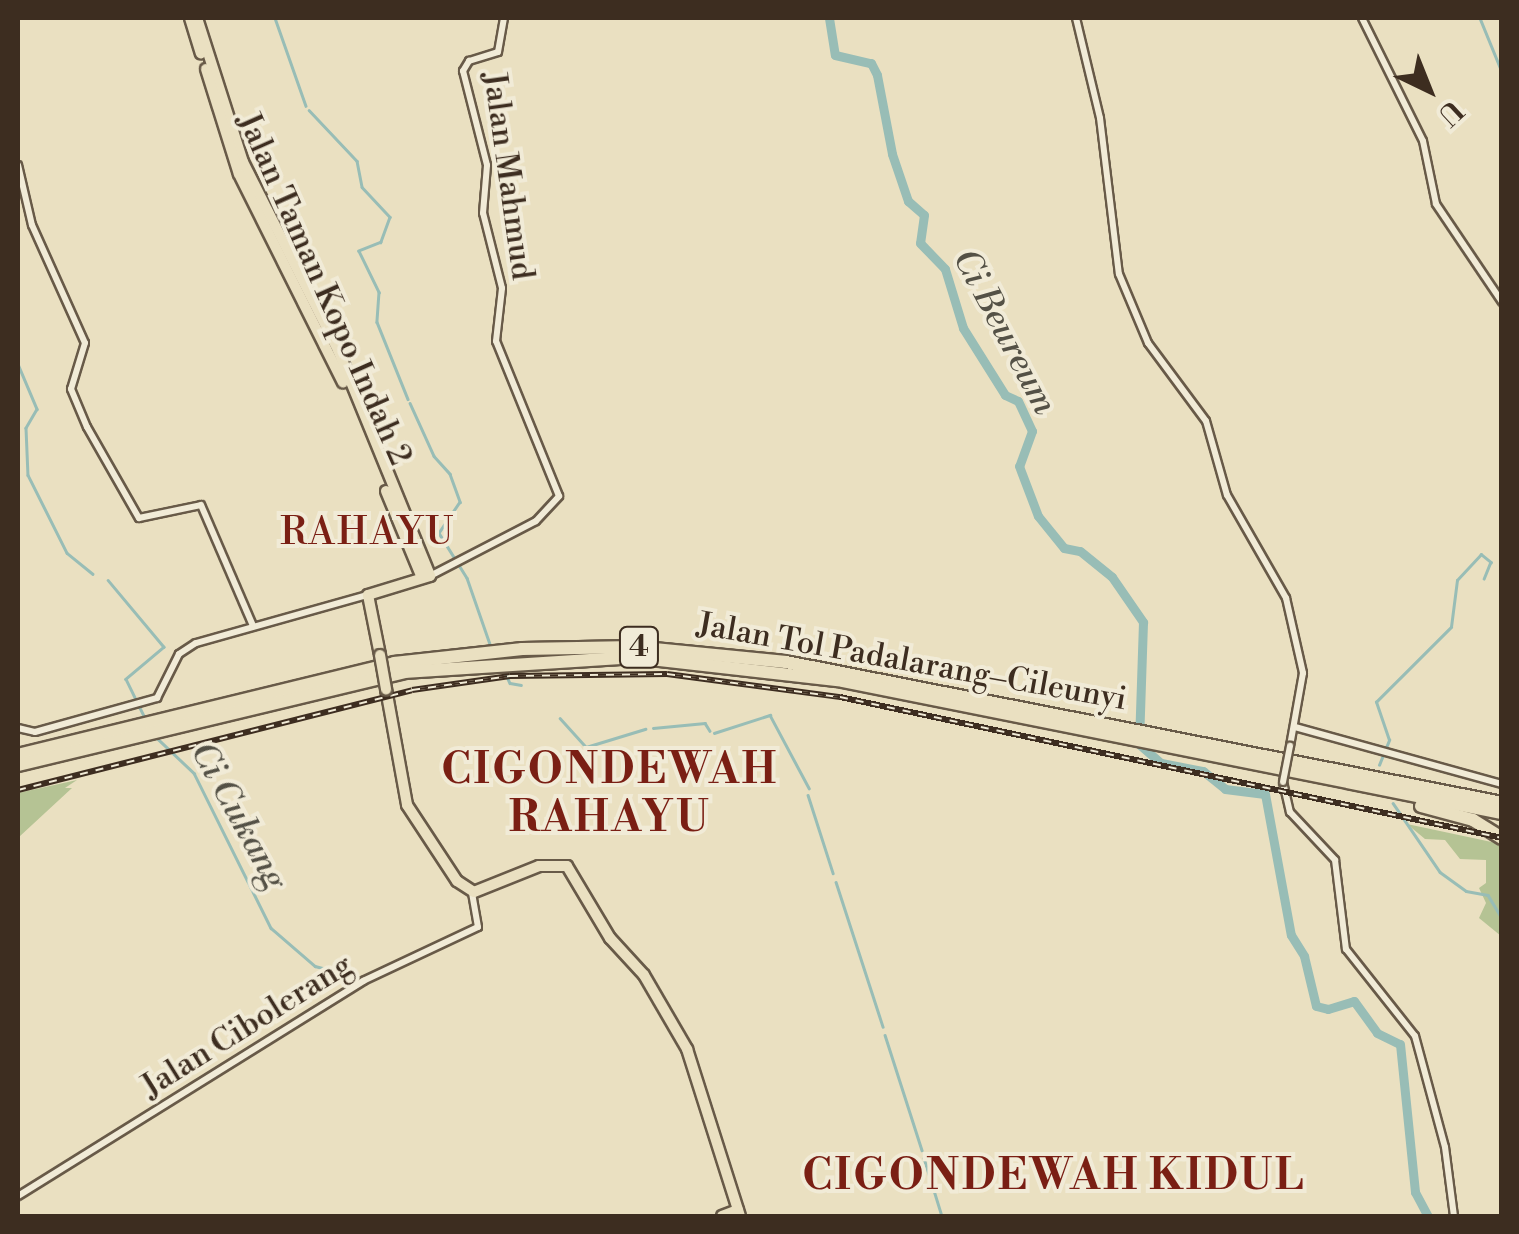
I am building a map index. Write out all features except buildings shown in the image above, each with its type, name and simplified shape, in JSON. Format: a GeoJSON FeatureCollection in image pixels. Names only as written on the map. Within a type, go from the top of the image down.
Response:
{"type":"FeatureCollection","features":[{"type":"Feature","properties":{"kind":"highway","name":"Jalan Tol Padalarang–Cileunyi"},"geometry":{"type":"LineString","coordinates":[[18,756],[404,672],[634,658],[805,675],[1124,732],[1264,767],[1502,813]]}},
{"type":"Feature","properties":{"kind":"highway","name":"Jalan Tol Padalarang–Cileunyi"},"geometry":{"type":"LineString","coordinates":[[18,766],[140,728]]}},
{"type":"Feature","properties":{"kind":"highway","name":"Jalan Tol Padalarang–Cileunyi"},"geometry":{"type":"LineString","coordinates":[[1156,739],[1502,798]]}},
{"type":"Feature","properties":{"kind":"highway"},"geometry":{"type":"LineString","coordinates":[[1264,767],[1457,814],[1502,838]]}},
{"type":"Feature","properties":{"kind":"highway"},"geometry":{"type":"LineString","coordinates":[[1328,769],[1502,798]]}},
{"type":"Feature","properties":{"kind":"main road","name":"Jalan Taman Kopo Indah 2"},"geometry":{"type":"LineString","coordinates":[[194,18],[243,162],[338,350],[357,410],[426,577]]}},
{"type":"Feature","properties":{"kind":"main road"},"geometry":{"type":"LineString","coordinates":[[426,577],[368,595],[414,822],[472,892],[539,866],[568,868],[682,1038],[739,1214],[722,1216]]}},
{"type":"Feature","properties":{"kind":"street","name":"Jalan Mahmud"},"geometry":{"type":"LineString","coordinates":[[426,577],[458,565],[481,545],[536,521],[559,496],[496,340],[502,288],[483,213],[487,165],[463,71],[469,61],[498,52],[504,18]]}},
{"type":"Feature","properties":{"kind":"street"},"geometry":{"type":"LineString","coordinates":[[1076,18],[1100,118],[1115,262],[1142,332],[1206,421],[1228,495],[1283,590],[1303,672],[1284,782],[1290,812],[1335,860],[1346,949],[1416,1036],[1444,1147],[1454,1216]]}},
{"type":"Feature","properties":{"kind":"street"},"geometry":{"type":"LineString","coordinates":[[1362,18],[1423,142],[1433,197],[1502,302]]}},
{"type":"Feature","properties":{"kind":"street"},"geometry":{"type":"LineString","coordinates":[[18,165],[32,226],[85,343],[71,389],[87,427],[139,518],[201,505],[254,626]]}},
{"type":"Feature","properties":{"kind":"street"},"geometry":{"type":"LineString","coordinates":[[18,728],[29,733],[138,704],[162,694],[183,649],[368,595]]}},
{"type":"Feature","properties":{"kind":"street"},"geometry":{"type":"LineString","coordinates":[[1295,727],[1389,756],[1502,784]]}},
{"type":"Feature","properties":{"kind":"street","name":"Jalan Cibolerang"},"geometry":{"type":"LineString","coordinates":[[18,1196],[363,981],[478,927],[472,892]]}},
{"type":"Feature","properties":{"kind":"green space"},"geometry":{"type":"Polygon","coordinates":[[[77,780],[65,788],[72,788],[19,837],[18,793],[77,780]]]}},
{"type":"Feature","properties":{"kind":"green space"},"geometry":{"type":"Polygon","coordinates":[[[1407,824],[1501,844],[1501,936],[1479,918],[1486,903],[1479,888],[1486,883],[1486,860],[1460,859],[1445,840],[1425,839],[1407,824]]]}},
{"type":"Feature","properties":{"kind":"waterway"},"geometry":{"type":"LineString","coordinates":[[275,18],[306,106]]}},
{"type":"Feature","properties":{"kind":"waterway","name":"Ci Beureum"},"geometry":{"type":"LineString","coordinates":[[829,18],[835,55],[871,63],[877,75],[892,154],[908,201],[924,215],[920,243],[945,269],[963,328],[1005,395],[1018,401],[1032,431],[1019,466],[1038,516],[1064,548],[1080,551],[1112,577],[1143,622],[1139,744],[1161,763],[1203,771],[1225,789],[1265,794],[1291,935],[1304,956],[1316,1006],[1328,1009],[1354,1001],[1377,1033],[1400,1044],[1415,1192],[1428,1216]]}},
{"type":"Feature","properties":{"kind":"waterway"},"geometry":{"type":"LineString","coordinates":[[1480,18],[1502,72]]}},
{"type":"Feature","properties":{"kind":"waterway"},"geometry":{"type":"LineString","coordinates":[[309,110],[357,161],[362,187],[390,217],[381,242],[359,251],[379,292],[377,322],[408,399]]}},
{"type":"Feature","properties":{"kind":"waterway","name":"Ci Cukang"},"geometry":{"type":"LineString","coordinates":[[18,364],[37,409],[26,428],[28,475],[67,553],[93,574]]}},
{"type":"Feature","properties":{"kind":"waterway"},"geometry":{"type":"LineString","coordinates":[[410,403],[434,456],[450,474],[460,502],[439,533],[467,578],[490,644]]}},
{"type":"Feature","properties":{"kind":"waterway"},"geometry":{"type":"LineString","coordinates":[[1379,765],[1389,740],[1376,702],[1451,627],[1457,580],[1481,554],[1491,562],[1484,579]]}},
{"type":"Feature","properties":{"kind":"waterway","name":"Ci Cukang"},"geometry":{"type":"LineString","coordinates":[[108,580],[164,647],[126,679],[146,720]]}},
{"type":"Feature","properties":{"kind":"waterway"},"geometry":{"type":"LineString","coordinates":[[505,672],[510,683],[521,685]]}},
{"type":"Feature","properties":{"kind":"waterway"},"geometry":{"type":"LineString","coordinates":[[714,733],[770,715],[809,788]]}},
{"type":"Feature","properties":{"kind":"waterway"},"geometry":{"type":"LineString","coordinates":[[560,718],[586,747],[645,729]]}},
{"type":"Feature","properties":{"kind":"waterway"},"geometry":{"type":"LineString","coordinates":[[653,728],[705,723],[710,731]]}},
{"type":"Feature","properties":{"kind":"waterway","name":"Ci Cukang"},"geometry":{"type":"LineString","coordinates":[[158,739],[194,773],[271,928],[315,966],[334,971]]}},
{"type":"Feature","properties":{"kind":"waterway"},"geometry":{"type":"LineString","coordinates":[[808,795],[833,873]]}},
{"type":"Feature","properties":{"kind":"waterway"},"geometry":{"type":"LineString","coordinates":[[1393,803],[1440,872],[1466,891],[1488,895],[1502,918]]}},
{"type":"Feature","properties":{"kind":"waterway"},"geometry":{"type":"LineString","coordinates":[[836,882],[883,1027]]}},
{"type":"Feature","properties":{"kind":"waterway"},"geometry":{"type":"LineString","coordinates":[[885,1035],[922,1150]]}},
{"type":"Feature","properties":{"kind":"waterway"},"geometry":{"type":"LineString","coordinates":[[924,1158],[942,1216]]}},
{"type":"Feature","properties":{"kind":"railway"},"geometry":{"type":"LineString","coordinates":[[18,790],[412,690],[510,676],[667,674],[840,697],[1502,838]]}},
{"type":"Feature","properties":{"kind":"district","name":"RAHAYU"},"geometry":{"type":"Point","coordinates":[368,533]}},
{"type":"Feature","properties":{"kind":"district","name":"CIGONDEWAH RAHAYU"},"geometry":{"type":"Point","coordinates":[610,795]}},
{"type":"Feature","properties":{"kind":"district","name":"CIGONDEWAH KIDUL"},"geometry":{"type":"Point","coordinates":[1054,1177]}}]}
